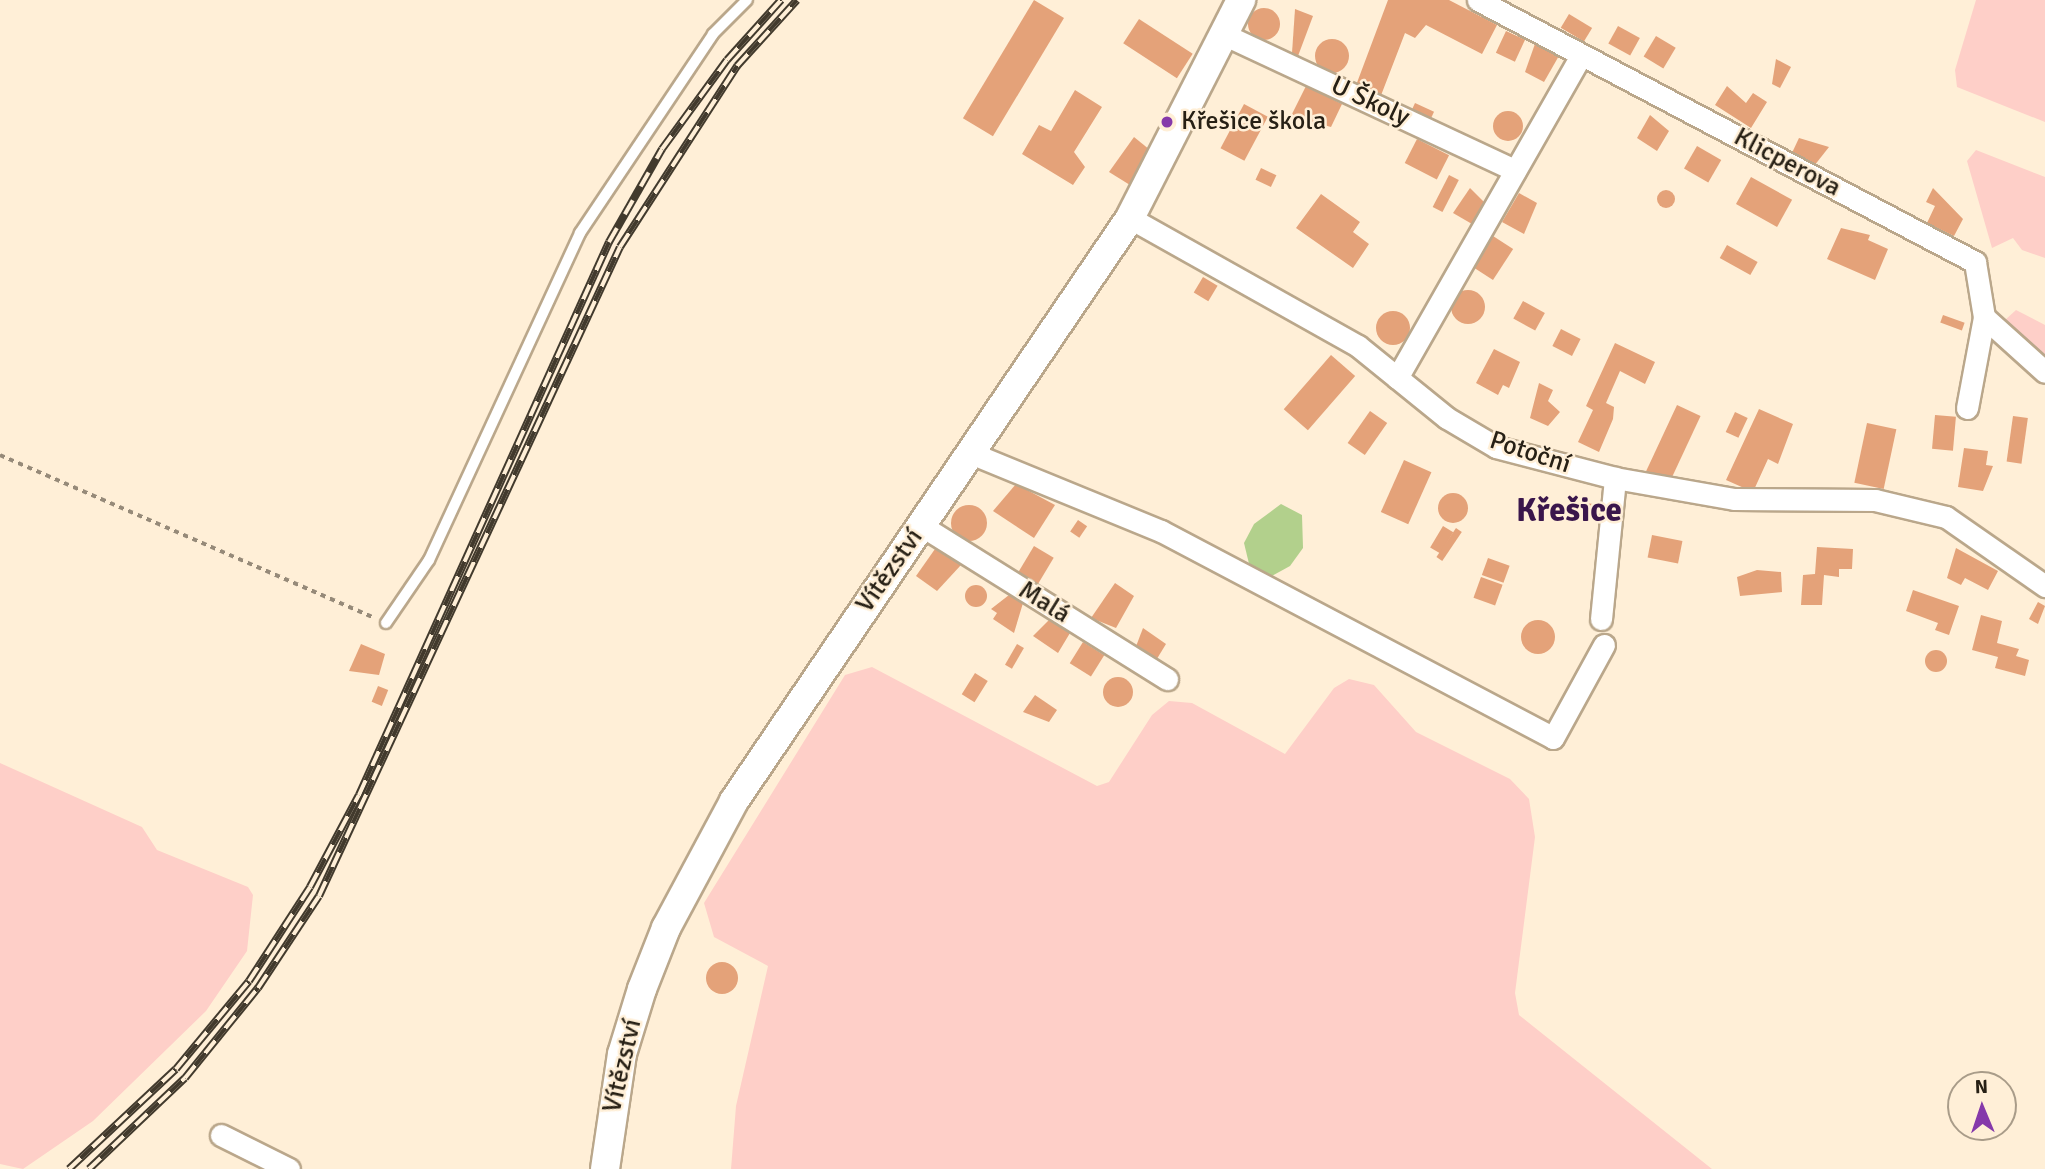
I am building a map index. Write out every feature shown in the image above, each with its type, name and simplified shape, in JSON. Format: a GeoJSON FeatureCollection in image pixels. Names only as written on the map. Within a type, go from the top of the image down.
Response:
{"type":"FeatureCollection","features":[{"type":"Feature","properties":{"kind":"main road","name":"Vítězství"},"geometry":{"type":"LineString","coordinates":[[605,1169],[622,1054],[666,928],[734,801],[973,454],[1130,218],[1241,0]]}},
{"type":"Feature","properties":{"kind":"street","name":"Klicperova"},"geometry":{"type":"LineString","coordinates":[[1478,0],[1975,262],[1984,317]]}},
{"type":"Feature","properties":{"kind":"street","name":"U Školy"},"geometry":{"type":"LineString","coordinates":[[1225,35],[1515,170]]}},
{"type":"Feature","properties":{"kind":"street"},"geometry":{"type":"LineString","coordinates":[[1397,378],[1581,55]]}},
{"type":"Feature","properties":{"kind":"street","name":"Potoční"},"geometry":{"type":"LineString","coordinates":[[1130,218],[1358,346],[1397,378],[1496,447],[1615,478],[1734,499],[1875,500],[1946,516],[2045,586]]}},
{"type":"Feature","properties":{"kind":"street"},"geometry":{"type":"LineString","coordinates":[[1984,317],[2045,372]]}},
{"type":"Feature","properties":{"kind":"street"},"geometry":{"type":"LineString","coordinates":[[1967,408],[1984,317]]}},
{"type":"Feature","properties":{"kind":"street"},"geometry":{"type":"LineString","coordinates":[[973,454],[1161,531],[1553,738],[1604,645]]}},
{"type":"Feature","properties":{"kind":"street"},"geometry":{"type":"LineString","coordinates":[[1601,619],[1615,478]]}},
{"type":"Feature","properties":{"kind":"street","name":"Malá"},"geometry":{"type":"LineString","coordinates":[[922,526],[1167,679]]}},
{"type":"Feature","properties":{"kind":"street"},"geometry":{"type":"LineString","coordinates":[[220,1135],[289,1169]]}},
{"type":"Feature","properties":{"kind":"lane"},"geometry":{"type":"LineString","coordinates":[[386,623],[429,560],[580,233],[713,34],[747,0]]}},
{"type":"Feature","properties":{"kind":"path"},"geometry":{"type":"LineString","coordinates":[[0,455],[386,623]]}},
{"type":"Feature","properties":{"kind":"shaded area"},"geometry":{"type":"Polygon","coordinates":[[[1976,0],[2045,0],[2045,122],[1957,87],[1955,70],[1976,0]]]}},
{"type":"Feature","properties":{"kind":"shaded area"},"geometry":{"type":"Polygon","coordinates":[[[1976,150],[2045,177],[2045,258],[2022,250],[2013,238],[1992,248],[1967,161],[1976,150]]]}},
{"type":"Feature","properties":{"kind":"shaded area"},"geometry":{"type":"Polygon","coordinates":[[[2016,310],[2045,325],[2045,362],[2004,321],[2016,310]]]}},
{"type":"Feature","properties":{"kind":"shaded area"},"geometry":{"type":"Polygon","coordinates":[[[1281,504],[1302,515],[1303,548],[1290,566],[1270,577],[1251,572],[1244,543],[1254,524],[1281,504]]]}},
{"type":"Feature","properties":{"kind":"shaded area"},"geometry":{"type":"Polygon","coordinates":[[[872,667],[1097,786],[1109,782],[1152,715],[1169,701],[1192,703],[1285,754],[1334,688],[1349,679],[1374,685],[1416,732],[1510,779],[1529,799],[1535,837],[1515,993],[1519,1015],[1712,1169],[731,1169],[736,1106],[768,966],[714,937],[704,903],[845,675],[872,667]]]}},
{"type":"Feature","properties":{"kind":"shaded area"},"geometry":{"type":"Polygon","coordinates":[[[0,763],[142,827],[157,850],[248,887],[253,895],[247,951],[206,1011],[93,1121],[23,1169],[0,1164],[0,763]]]}},
{"type":"Feature","properties":{"kind":"building"},"geometry":{"type":"Polygon","coordinates":[[[1034,0],[1064,18],[993,136],[963,118],[1034,0]]]}},
{"type":"Feature","properties":{"kind":"building"},"geometry":{"type":"Polygon","coordinates":[[[1388,0],[1449,0],[1497,25],[1482,54],[1426,25],[1415,38],[1405,33],[1380,98],[1355,88],[1388,0]]]}},
{"type":"Feature","properties":{"kind":"building"},"geometry":{"type":"Polygon","coordinates":[[[1264,8],[1275,13],[1280,24],[1275,35],[1264,40],[1253,35],[1248,24],[1253,13],[1264,8]]]}},
{"type":"Feature","properties":{"kind":"building"},"geometry":{"type":"Polygon","coordinates":[[[1295,9],[1313,16],[1298,56],[1292,53],[1295,9]]]}},
{"type":"Feature","properties":{"kind":"building"},"geometry":{"type":"Polygon","coordinates":[[[1569,14],[1592,28],[1584,42],[1561,28],[1569,14]]]}},
{"type":"Feature","properties":{"kind":"building"},"geometry":{"type":"Polygon","coordinates":[[[1139,19],[1193,54],[1177,78],[1123,43],[1139,19]]]}},
{"type":"Feature","properties":{"kind":"building"},"geometry":{"type":"Polygon","coordinates":[[[1618,26],[1640,38],[1630,56],[1608,43],[1618,26]]]}},
{"type":"Feature","properties":{"kind":"building"},"geometry":{"type":"Polygon","coordinates":[[[1506,31],[1525,40],[1515,62],[1496,53],[1506,31]]]}},
{"type":"Feature","properties":{"kind":"building"},"geometry":{"type":"Polygon","coordinates":[[[1656,36],[1676,48],[1663,68],[1644,57],[1656,36]]]}},
{"type":"Feature","properties":{"kind":"building"},"geometry":{"type":"Polygon","coordinates":[[[1332,39],[1344,44],[1349,56],[1344,68],[1332,73],[1320,68],[1315,56],[1320,44],[1332,39]]]}},
{"type":"Feature","properties":{"kind":"building"},"geometry":{"type":"Polygon","coordinates":[[[1536,41],[1560,54],[1544,82],[1525,72],[1536,41]]]}},
{"type":"Feature","properties":{"kind":"building"},"geometry":{"type":"Polygon","coordinates":[[[1776,59],[1791,67],[1780,88],[1772,84],[1776,59]]]}},
{"type":"Feature","properties":{"kind":"building"},"geometry":{"type":"Polygon","coordinates":[[[1306,86],[1342,104],[1331,127],[1291,116],[1306,86]]]}},
{"type":"Feature","properties":{"kind":"building"},"geometry":{"type":"Polygon","coordinates":[[[1727,86],[1746,103],[1753,93],[1767,102],[1751,128],[1715,105],[1727,86]]]}},
{"type":"Feature","properties":{"kind":"building"},"geometry":{"type":"Polygon","coordinates":[[[1075,90],[1102,107],[1074,152],[1085,167],[1073,185],[1022,154],[1039,125],[1051,131],[1075,90]]]}},
{"type":"Feature","properties":{"kind":"building"},"geometry":{"type":"Polygon","coordinates":[[[1415,103],[1434,112],[1428,125],[1409,116],[1415,103]]]}},
{"type":"Feature","properties":{"kind":"building"},"geometry":{"type":"Polygon","coordinates":[[[1244,104],[1268,117],[1244,161],[1221,148],[1244,104]]]}},
{"type":"Feature","properties":{"kind":"building"},"geometry":{"type":"Polygon","coordinates":[[[1508,111],[1519,115],[1523,126],[1519,137],[1508,141],[1497,137],[1493,126],[1497,115],[1508,111]]]}},
{"type":"Feature","properties":{"kind":"building"},"geometry":{"type":"Polygon","coordinates":[[[1650,115],[1669,131],[1657,151],[1637,138],[1650,115]]]}},
{"type":"Feature","properties":{"kind":"building"},"geometry":{"type":"Polygon","coordinates":[[[1134,137],[1150,150],[1130,185],[1109,172],[1134,137]]]}},
{"type":"Feature","properties":{"kind":"building"},"geometry":{"type":"Polygon","coordinates":[[[1799,138],[1829,147],[1814,166],[1791,155],[1799,138]]]}},
{"type":"Feature","properties":{"kind":"building"},"geometry":{"type":"Polygon","coordinates":[[[1417,139],[1449,155],[1437,179],[1405,163],[1417,139]]]}},
{"type":"Feature","properties":{"kind":"building"},"geometry":{"type":"Polygon","coordinates":[[[1697,146],[1721,160],[1708,183],[1684,169],[1697,146]]]}},
{"type":"Feature","properties":{"kind":"building"},"geometry":{"type":"Polygon","coordinates":[[[1261,168],[1276,175],[1271,187],[1256,180],[1261,168]]]}},
{"type":"Feature","properties":{"kind":"building"},"geometry":{"type":"Polygon","coordinates":[[[1449,175],[1459,180],[1442,212],[1433,207],[1449,175]]]}},
{"type":"Feature","properties":{"kind":"building"},"geometry":{"type":"Polygon","coordinates":[[[1751,177],[1792,200],[1777,227],[1736,204],[1751,177]]]}},
{"type":"Feature","properties":{"kind":"building"},"geometry":{"type":"Polygon","coordinates":[[[1470,188],[1486,204],[1472,224],[1453,213],[1470,188]]]}},
{"type":"Feature","properties":{"kind":"building"},"geometry":{"type":"Polygon","coordinates":[[[1933,188],[1963,219],[1954,236],[1927,223],[1935,206],[1926,202],[1933,188]]]}},
{"type":"Feature","properties":{"kind":"building"},"geometry":{"type":"Polygon","coordinates":[[[1662,190],[1670,190],[1675,199],[1673,206],[1662,208],[1657,203],[1657,195],[1662,190]]]}},
{"type":"Feature","properties":{"kind":"building"},"geometry":{"type":"Polygon","coordinates":[[[1519,193],[1537,203],[1524,234],[1502,222],[1519,193]]]}},
{"type":"Feature","properties":{"kind":"building"},"geometry":{"type":"Polygon","coordinates":[[[1321,194],[1360,222],[1353,232],[1369,244],[1353,268],[1296,228],[1321,194]]]}},
{"type":"Feature","properties":{"kind":"building"},"geometry":{"type":"Polygon","coordinates":[[[1841,228],[1870,235],[1868,240],[1888,249],[1875,280],[1827,259],[1841,228]]]}},
{"type":"Feature","properties":{"kind":"building"},"geometry":{"type":"Polygon","coordinates":[[[1493,236],[1513,249],[1493,280],[1473,267],[1493,236]]]}},
{"type":"Feature","properties":{"kind":"building"},"geometry":{"type":"Polygon","coordinates":[[[1727,245],[1758,262],[1750,275],[1720,258],[1727,245]]]}},
{"type":"Feature","properties":{"kind":"building"},"geometry":{"type":"Polygon","coordinates":[[[1203,277],[1218,286],[1208,301],[1194,292],[1203,277]]]}},
{"type":"Feature","properties":{"kind":"building"},"geometry":{"type":"Polygon","coordinates":[[[1468,290],[1480,295],[1485,307],[1480,319],[1468,324],[1456,319],[1451,307],[1456,295],[1468,290]]]}},
{"type":"Feature","properties":{"kind":"building"},"geometry":{"type":"Polygon","coordinates":[[[1523,301],[1545,313],[1535,331],[1513,318],[1523,301]]]}},
{"type":"Feature","properties":{"kind":"building"},"geometry":{"type":"Polygon","coordinates":[[[1393,311],[1405,316],[1410,328],[1405,340],[1393,345],[1381,340],[1376,328],[1381,316],[1393,311]]]}},
{"type":"Feature","properties":{"kind":"building"},"geometry":{"type":"Polygon","coordinates":[[[1943,315],[1965,323],[1962,330],[1940,323],[1943,315]]]}},
{"type":"Feature","properties":{"kind":"building"},"geometry":{"type":"Polygon","coordinates":[[[1561,329],[1581,339],[1572,356],[1552,346],[1561,329]]]}},
{"type":"Feature","properties":{"kind":"building"},"geometry":{"type":"Polygon","coordinates":[[[1615,343],[1655,362],[1645,384],[1620,371],[1606,403],[1614,407],[1613,419],[1599,452],[1578,442],[1593,410],[1586,406],[1615,343]]]}},
{"type":"Feature","properties":{"kind":"building"},"geometry":{"type":"Polygon","coordinates":[[[1494,349],[1520,362],[1509,388],[1503,385],[1498,395],[1476,383],[1494,349]]]}},
{"type":"Feature","properties":{"kind":"building"},"geometry":{"type":"Polygon","coordinates":[[[1331,355],[1355,376],[1308,430],[1284,409],[1331,355]]]}},
{"type":"Feature","properties":{"kind":"building"},"geometry":{"type":"Polygon","coordinates":[[[1539,383],[1553,390],[1548,401],[1560,412],[1548,426],[1530,418],[1539,383]]]}},
{"type":"Feature","properties":{"kind":"building"},"geometry":{"type":"Polygon","coordinates":[[[1677,405],[1701,416],[1669,483],[1646,472],[1677,405]]]}},
{"type":"Feature","properties":{"kind":"building"},"geometry":{"type":"Polygon","coordinates":[[[1759,409],[1793,424],[1778,464],[1768,459],[1753,492],[1726,480],[1759,409]]]}},
{"type":"Feature","properties":{"kind":"building"},"geometry":{"type":"Polygon","coordinates":[[[1370,411],[1387,423],[1365,455],[1348,443],[1370,411]]]}},
{"type":"Feature","properties":{"kind":"building"},"geometry":{"type":"Polygon","coordinates":[[[1735,412],[1748,418],[1738,438],[1726,432],[1735,412]]]}},
{"type":"Feature","properties":{"kind":"building"},"geometry":{"type":"Polygon","coordinates":[[[1935,415],[1956,417],[1953,451],[1932,449],[1935,415]]]}},
{"type":"Feature","properties":{"kind":"building"},"geometry":{"type":"Polygon","coordinates":[[[2013,416],[2028,418],[2021,464],[2007,462],[2013,416]]]}},
{"type":"Feature","properties":{"kind":"building"},"geometry":{"type":"Polygon","coordinates":[[[1867,423],[1896,429],[1884,489],[1854,483],[1867,423]]]}},
{"type":"Feature","properties":{"kind":"building"},"geometry":{"type":"Polygon","coordinates":[[[1964,448],[1988,451],[1986,465],[1993,466],[1983,491],[1958,487],[1964,448]]]}},
{"type":"Feature","properties":{"kind":"building"},"geometry":{"type":"Polygon","coordinates":[[[1404,460],[1431,472],[1408,524],[1381,512],[1404,460]]]}},
{"type":"Feature","properties":{"kind":"building"},"geometry":{"type":"Polygon","coordinates":[[[1016,484],[1055,505],[1034,538],[993,511],[1016,484]]]}},
{"type":"Feature","properties":{"kind":"building"},"geometry":{"type":"Polygon","coordinates":[[[1453,493],[1459,494],[1467,502],[1467,514],[1459,522],[1453,523],[1447,522],[1439,514],[1438,508],[1439,502],[1447,494],[1453,493]]]}},
{"type":"Feature","properties":{"kind":"building"},"geometry":{"type":"Polygon","coordinates":[[[1584,503],[1594,504],[1593,516],[1583,515],[1584,503]]]}},
{"type":"Feature","properties":{"kind":"building"},"geometry":{"type":"Polygon","coordinates":[[[969,505],[981,511],[987,523],[981,535],[969,541],[957,535],[951,523],[957,511],[969,505]]]}},
{"type":"Feature","properties":{"kind":"building"},"geometry":{"type":"Polygon","coordinates":[[[1078,520],[1087,526],[1079,538],[1070,532],[1078,520]]]}},
{"type":"Feature","properties":{"kind":"building"},"geometry":{"type":"Polygon","coordinates":[[[1443,526],[1453,532],[1440,554],[1430,547],[1443,526]]]}},
{"type":"Feature","properties":{"kind":"building"},"geometry":{"type":"Polygon","coordinates":[[[1456,528],[1462,532],[1442,561],[1436,557],[1456,528]]]}},
{"type":"Feature","properties":{"kind":"building"},"geometry":{"type":"Polygon","coordinates":[[[1652,535],[1682,541],[1678,563],[1648,558],[1652,535]]]}},
{"type":"Feature","properties":{"kind":"building"},"geometry":{"type":"Polygon","coordinates":[[[1034,546],[1054,558],[1037,585],[1018,573],[1034,546]]]}},
{"type":"Feature","properties":{"kind":"building"},"geometry":{"type":"Polygon","coordinates":[[[1817,547],[1853,549],[1852,569],[1839,569],[1839,577],[1824,575],[1822,605],[1801,605],[1803,575],[1815,574],[1817,547]]]}},
{"type":"Feature","properties":{"kind":"building"},"geometry":{"type":"Polygon","coordinates":[[[1956,548],[1998,571],[1988,590],[1965,578],[1961,585],[1947,578],[1956,548]]]}},
{"type":"Feature","properties":{"kind":"building"},"geometry":{"type":"Polygon","coordinates":[[[935,549],[961,565],[937,591],[916,576],[935,549]]]}},
{"type":"Feature","properties":{"kind":"building"},"geometry":{"type":"Polygon","coordinates":[[[1488,558],[1510,566],[1503,583],[1482,575],[1488,558]]]}},
{"type":"Feature","properties":{"kind":"building"},"geometry":{"type":"Polygon","coordinates":[[[1757,570],[1781,572],[1782,592],[1740,596],[1737,577],[1757,570]]]}},
{"type":"Feature","properties":{"kind":"building"},"geometry":{"type":"Polygon","coordinates":[[[1481,577],[1503,585],[1495,606],[1473,598],[1481,577]]]}},
{"type":"Feature","properties":{"kind":"building"},"geometry":{"type":"Polygon","coordinates":[[[1115,583],[1134,596],[1116,628],[1091,618],[1115,583]]]}},
{"type":"Feature","properties":{"kind":"building"},"geometry":{"type":"Polygon","coordinates":[[[976,585],[984,588],[987,596],[984,604],[976,607],[968,604],[965,596],[968,588],[976,585]]]}},
{"type":"Feature","properties":{"kind":"building"},"geometry":{"type":"Polygon","coordinates":[[[1913,590],[1959,606],[1949,635],[1935,630],[1938,623],[1906,611],[1913,590]]]}},
{"type":"Feature","properties":{"kind":"building"},"geometry":{"type":"Polygon","coordinates":[[[1009,595],[1023,603],[1014,633],[993,619],[997,613],[991,609],[1009,595]]]}},
{"type":"Feature","properties":{"kind":"building"},"geometry":{"type":"Polygon","coordinates":[[[2038,602],[2045,606],[2038,624],[2029,619],[2038,602]]]}},
{"type":"Feature","properties":{"kind":"building"},"geometry":{"type":"Polygon","coordinates":[[[1981,615],[2002,621],[1997,643],[2019,649],[2016,656],[2029,660],[2025,676],[1995,668],[1998,657],[1972,650],[1981,615]]]}},
{"type":"Feature","properties":{"kind":"building"},"geometry":{"type":"Polygon","coordinates":[[[1049,620],[1070,633],[1058,653],[1033,636],[1049,620]]]}},
{"type":"Feature","properties":{"kind":"building"},"geometry":{"type":"Polygon","coordinates":[[[1538,620],[1550,625],[1555,637],[1550,649],[1538,654],[1526,649],[1521,637],[1526,625],[1538,620]]]}},
{"type":"Feature","properties":{"kind":"building"},"geometry":{"type":"Polygon","coordinates":[[[1143,628],[1166,644],[1155,662],[1135,649],[1143,628]]]}},
{"type":"Feature","properties":{"kind":"building"},"geometry":{"type":"Polygon","coordinates":[[[1083,642],[1104,655],[1091,676],[1070,663],[1083,642]]]}},
{"type":"Feature","properties":{"kind":"building"},"geometry":{"type":"Polygon","coordinates":[[[361,644],[385,654],[379,675],[349,671],[361,644]]]}},
{"type":"Feature","properties":{"kind":"building"},"geometry":{"type":"Polygon","coordinates":[[[1017,644],[1024,648],[1012,669],[1005,665],[1017,644]]]}},
{"type":"Feature","properties":{"kind":"building"},"geometry":{"type":"Polygon","coordinates":[[[1936,650],[1944,653],[1947,661],[1944,669],[1936,672],[1928,669],[1925,661],[1928,653],[1936,650]]]}},
{"type":"Feature","properties":{"kind":"building"},"geometry":{"type":"Polygon","coordinates":[[[975,673],[988,681],[974,702],[962,694],[975,673]]]}},
{"type":"Feature","properties":{"kind":"building"},"geometry":{"type":"Polygon","coordinates":[[[1118,677],[1128,682],[1133,692],[1128,702],[1118,707],[1108,702],[1103,692],[1108,682],[1118,677]]]}},
{"type":"Feature","properties":{"kind":"building"},"geometry":{"type":"Polygon","coordinates":[[[378,686],[388,690],[382,706],[372,702],[378,686]]]}},
{"type":"Feature","properties":{"kind":"building"},"geometry":{"type":"Polygon","coordinates":[[[1035,695],[1057,710],[1049,722],[1023,712],[1035,695]]]}},
{"type":"Feature","properties":{"kind":"building"},"geometry":{"type":"Polygon","coordinates":[[[722,962],[733,967],[738,978],[733,989],[722,994],[711,989],[706,978],[711,967],[722,962]]]}},
{"type":"Feature","properties":{"kind":"railway"},"geometry":{"type":"LineString","coordinates":[[69,1169],[176,1069],[249,981],[310,887],[359,795],[609,242],[662,149],[727,60],[781,0]]}},
{"type":"Feature","properties":{"kind":"railway"},"geometry":{"type":"LineString","coordinates":[[89,1169],[185,1078],[258,988],[319,896],[620,247],[737,66],[797,0]]}},
{"type":"Feature","properties":{"kind":"place","name":"Křešice škola"},"geometry":{"type":"Point","coordinates":[1167,122]}},
{"type":"Feature","properties":{"kind":"district","name":"Křešice"},"geometry":{"type":"Point","coordinates":[1569,511]}}]}
